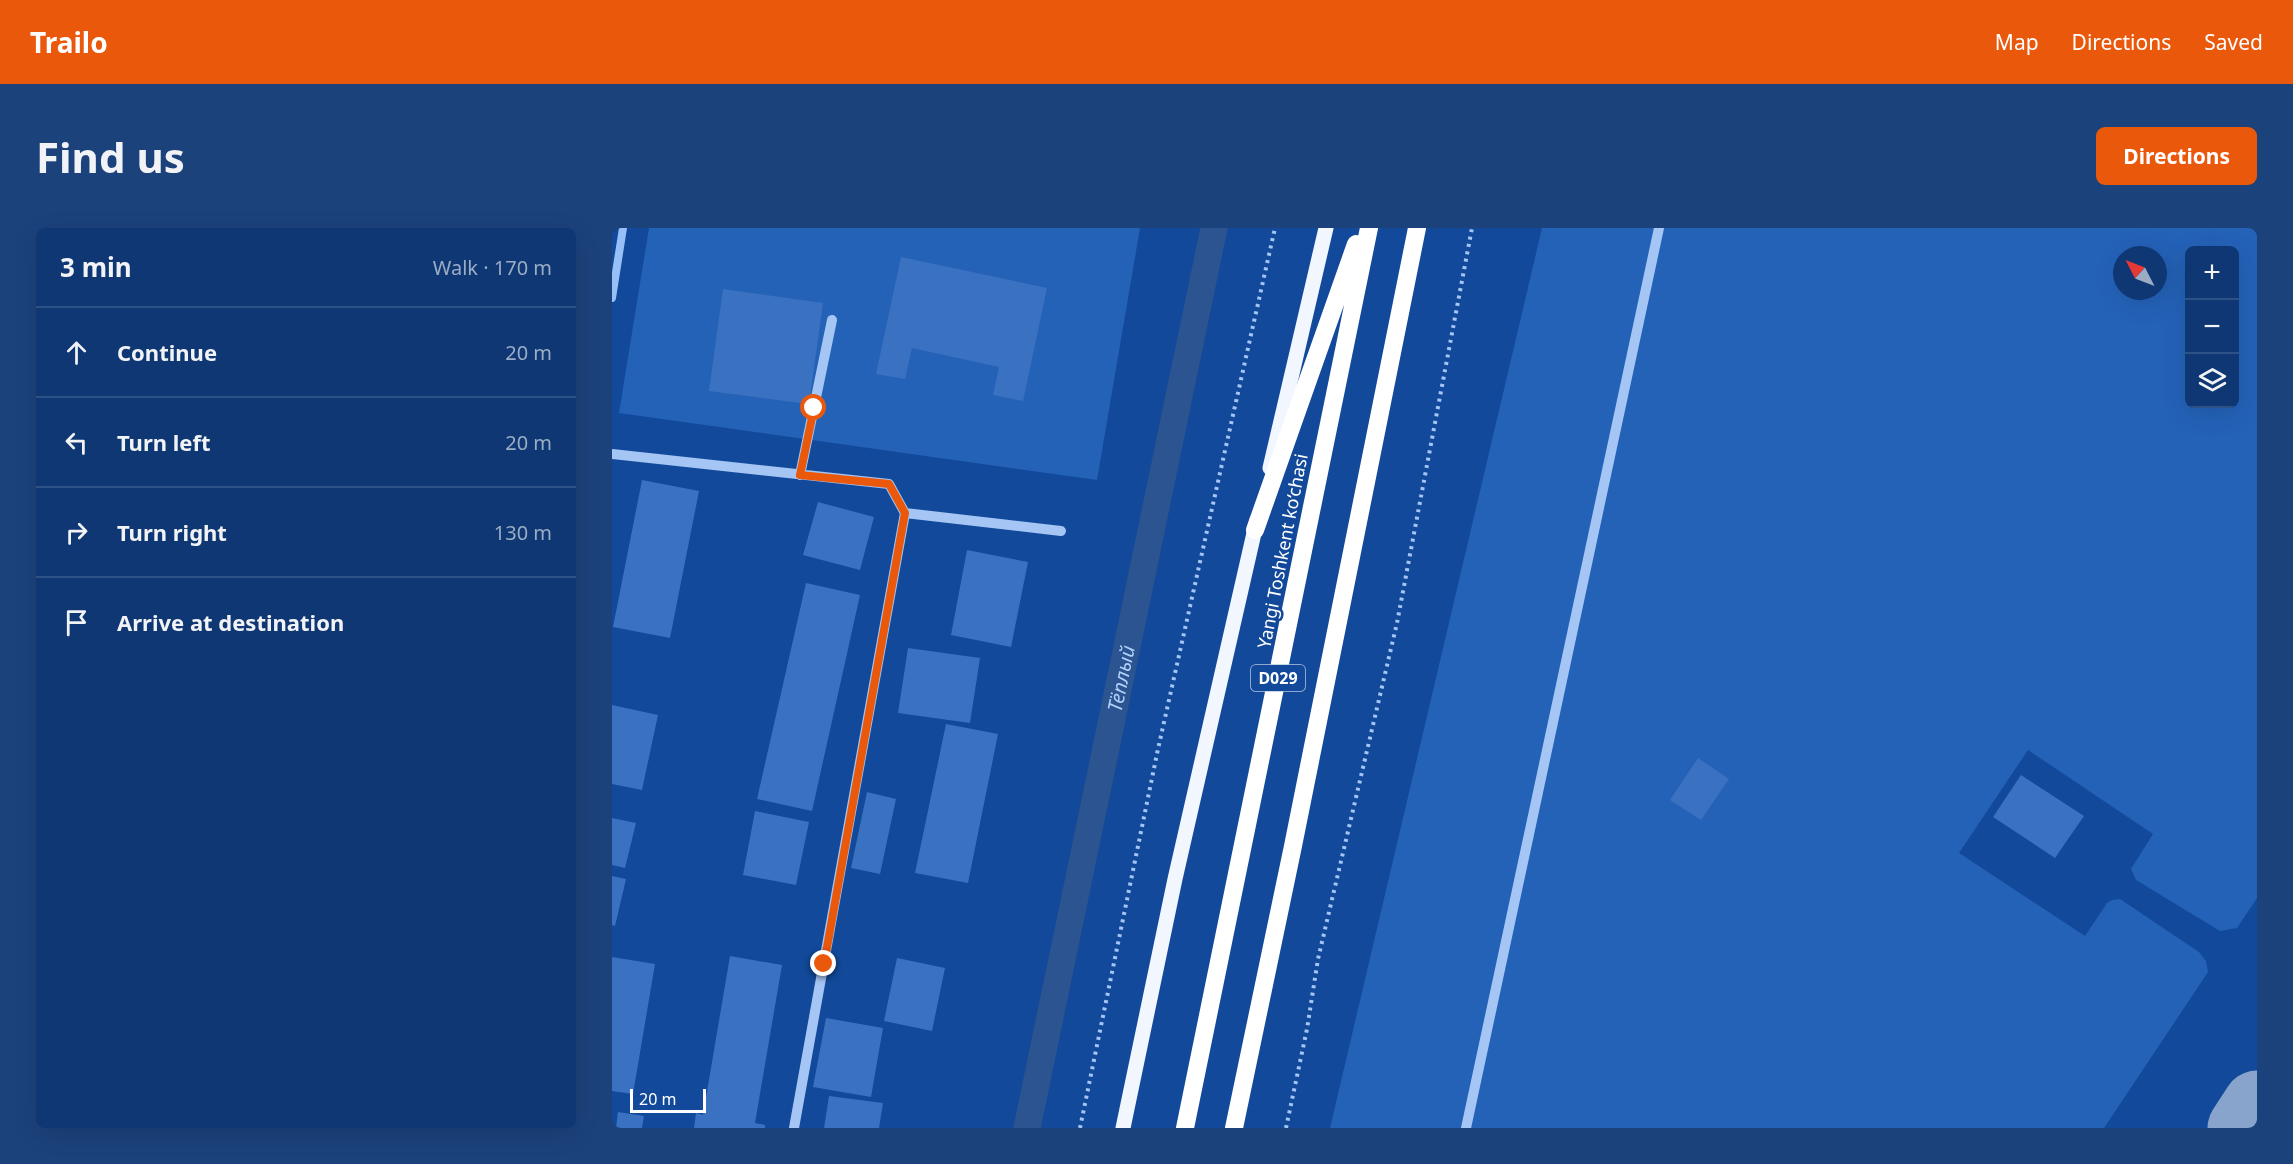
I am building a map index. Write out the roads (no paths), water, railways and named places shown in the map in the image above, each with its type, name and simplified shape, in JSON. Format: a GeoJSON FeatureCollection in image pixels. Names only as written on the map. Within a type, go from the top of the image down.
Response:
{"type":"FeatureCollection","features":[{"type":"Feature","properties":{"kind":"highway"},"geometry":{"type":"LineString","coordinates":[[1255,530],[1362,228]]}},
{"type":"Feature","properties":{"kind":"highway","name":"Yangi Toshkent ko‘chasi"},"geometry":{"type":"LineString","coordinates":[[1185,1128],[1369,228]]}},
{"type":"Feature","properties":{"kind":"highway","name":"D029"},"geometry":{"type":"LineString","coordinates":[[1234,1128],[1417,228]]}},
{"type":"Feature","properties":{"kind":"main road"},"geometry":{"type":"LineString","coordinates":[[1123,1128],[1178,868],[1326,228]]}},
{"type":"Feature","properties":{"kind":"street"},"geometry":{"type":"LineString","coordinates":[[1466,1128],[1659,228]]}},
{"type":"Feature","properties":{"kind":"street"},"geometry":{"type":"LineString","coordinates":[[800,475],[832,320]]}},
{"type":"Feature","properties":{"kind":"street"},"geometry":{"type":"LineString","coordinates":[[612,454],[889,484],[905,513],[794,1128]]}},
{"type":"Feature","properties":{"kind":"street"},"geometry":{"type":"LineString","coordinates":[[905,513],[1061,531]]}},
{"type":"Feature","properties":{"kind":"waterway"},"geometry":{"type":"LineString","coordinates":[[612,298],[623,228]]}},
{"type":"Feature","properties":{"kind":"waterway","name":"Тёплый"},"geometry":{"type":"LineString","coordinates":[[1027,1128],[1214,228]]}}]}
